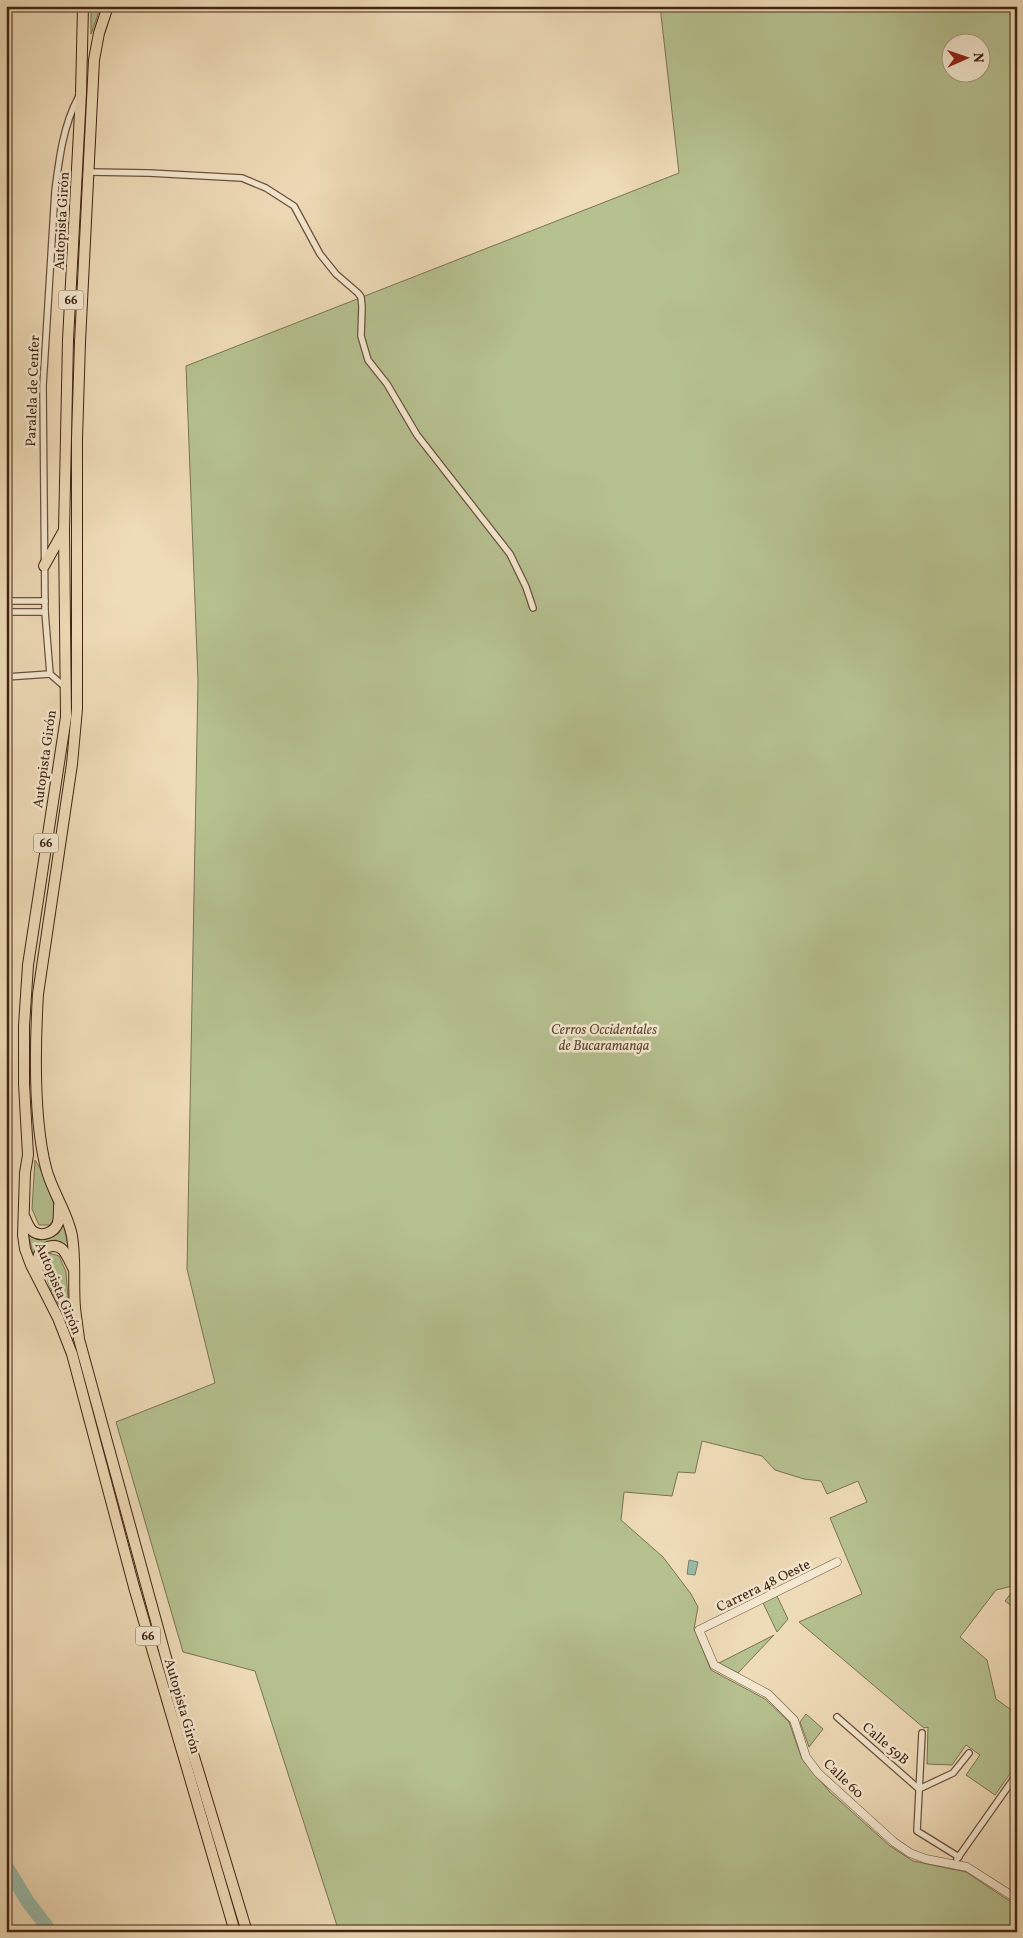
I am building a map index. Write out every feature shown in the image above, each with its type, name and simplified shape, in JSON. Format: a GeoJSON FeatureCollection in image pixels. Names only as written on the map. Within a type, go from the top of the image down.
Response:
{"type":"FeatureCollection","features":[{"type":"Feature","properties":{"kind":"highway","name":"Autopista Girón"},"geometry":{"type":"LineString","coordinates":[[84,6],[68,340],[64,531],[66,717],[28,965],[24,1026],[24,1084],[28,1155],[23,1235],[25,1249],[58,1318],[72,1354],[134,1586],[235,1932]]}},
{"type":"Feature","properties":{"kind":"highway","name":"Autopista Girón"},"geometry":{"type":"LineString","coordinates":[[107,10],[97,40],[94,60],[80,333],[77,439],[77,709],[72,764],[38,994],[36,1032],[41,1146],[46,1170],[72,1233],[75,1309],[79,1339],[185,1727],[247,1932]]}},
{"type":"Feature","properties":{"kind":"highway"},"geometry":{"type":"LineString","coordinates":[[44,566],[64,531]]}},
{"type":"Feature","properties":{"kind":"highway"},"geometry":{"type":"LineString","coordinates":[[24,1214],[30,1228],[34,1232],[40,1234],[49,1233],[58,1224],[60,1204]]}},
{"type":"Feature","properties":{"kind":"highway"},"geometry":{"type":"LineString","coordinates":[[38,1279],[39,1255],[42,1250],[50,1246],[64,1251],[74,1271]]}},
{"type":"Feature","properties":{"kind":"street","name":"Paralela de Cenfer"},"geometry":{"type":"LineString","coordinates":[[50,674],[45,612],[43,386],[55,191],[58,168],[70,115],[81,93]]}},
{"type":"Feature","properties":{"kind":"street"},"geometry":{"type":"LineString","coordinates":[[89,172],[242,178],[266,188],[294,206],[320,254],[336,274],[358,292],[361,298],[361,336],[368,360],[386,384],[417,435],[510,554],[526,587],[533,608]]}},
{"type":"Feature","properties":{"kind":"street"},"geometry":{"type":"LineString","coordinates":[[6,601],[45,601]]}},
{"type":"Feature","properties":{"kind":"street"},"geometry":{"type":"LineString","coordinates":[[6,612],[45,612]]}},
{"type":"Feature","properties":{"kind":"street"},"geometry":{"type":"LineString","coordinates":[[6,678],[50,674],[65,687]]}},
{"type":"Feature","properties":{"kind":"street","name":"Carrera 48 Oeste"},"geometry":{"type":"LineString","coordinates":[[699,1630],[837,1562]]}},
{"type":"Feature","properties":{"kind":"street","name":"Calle 60"},"geometry":{"type":"LineString","coordinates":[[699,1630],[714,1665],[768,1694],[793,1718],[806,1757],[822,1777],[902,1847],[926,1859],[957,1860],[1017,1899]]}},
{"type":"Feature","properties":{"kind":"street","name":"Calle 59B"},"geometry":{"type":"LineString","coordinates":[[837,1717],[919,1789]]}},
{"type":"Feature","properties":{"kind":"street"},"geometry":{"type":"LineString","coordinates":[[922,1733],[917,1831],[957,1860],[1017,1774]]}},
{"type":"Feature","properties":{"kind":"street"},"geometry":{"type":"LineString","coordinates":[[919,1789],[953,1774],[968,1753]]}},
{"type":"Feature","properties":{"kind":"green space"},"geometry":{"type":"Polygon","coordinates":[[[91,6],[101,6],[91,34],[91,6]]]}},
{"type":"Feature","properties":{"kind":"green space","name":"Cerros Occidentales de Bucaramanga"},"geometry":{"type":"Polygon","coordinates":[[[660,6],[1017,6],[1017,1585],[996,1590],[960,1637],[987,1660],[996,1699],[1017,1714],[1017,1764],[995,1795],[966,1775],[980,1755],[966,1745],[952,1765],[927,1764],[928,1727],[924,1728],[799,1622],[862,1594],[830,1518],[867,1502],[858,1481],[827,1494],[821,1481],[804,1479],[775,1470],[762,1456],[702,1441],[695,1473],[678,1472],[672,1496],[624,1492],[621,1520],[663,1557],[691,1594],[698,1607],[694,1629],[711,1670],[765,1699],[789,1722],[802,1759],[830,1792],[890,1846],[913,1861],[966,1872],[1017,1906],[1017,1932],[339,1932],[255,1671],[183,1652],[116,1422],[215,1383],[187,1269],[198,681],[186,366],[679,173],[660,6]]]}},
{"type":"Feature","properties":{"kind":"green space"},"geometry":{"type":"Polygon","coordinates":[[[35,1160],[57,1212],[50,1225],[39,1225],[32,1209],[35,1160]]]}},
{"type":"Feature","properties":{"kind":"green space"},"geometry":{"type":"Polygon","coordinates":[[[62,1219],[70,1253],[56,1240],[42,1246],[34,1259],[28,1232],[36,1236],[50,1237],[59,1233],[62,1219]]]}},
{"type":"Feature","properties":{"kind":"green space"},"geometry":{"type":"Polygon","coordinates":[[[49,1253],[59,1256],[66,1272],[70,1323],[47,1280],[46,1262],[49,1253]]]}},
{"type":"Feature","properties":{"kind":"green space"},"geometry":{"type":"Polygon","coordinates":[[[1015,1588],[1017,1589],[1017,1610],[1005,1601],[1015,1588]]]}},
{"type":"Feature","properties":{"kind":"green space"},"geometry":{"type":"Polygon","coordinates":[[[777,1596],[788,1619],[777,1632],[763,1603],[777,1596]]]}},
{"type":"Feature","properties":{"kind":"green space"},"geometry":{"type":"Polygon","coordinates":[[[774,1635],[738,1673],[719,1663],[774,1635]]]}},
{"type":"Feature","properties":{"kind":"green space"},"geometry":{"type":"Polygon","coordinates":[[[806,1714],[823,1729],[809,1747],[800,1722],[806,1714]]]}},
{"type":"Feature","properties":{"kind":"shaded area"},"geometry":{"type":"Polygon","coordinates":[[[689,1560],[698,1562],[695,1575],[687,1574],[689,1560]]]}},
{"type":"Feature","properties":{"kind":"waterway"},"geometry":{"type":"LineString","coordinates":[[6,1866],[28,1902],[51,1932]]}}]}
